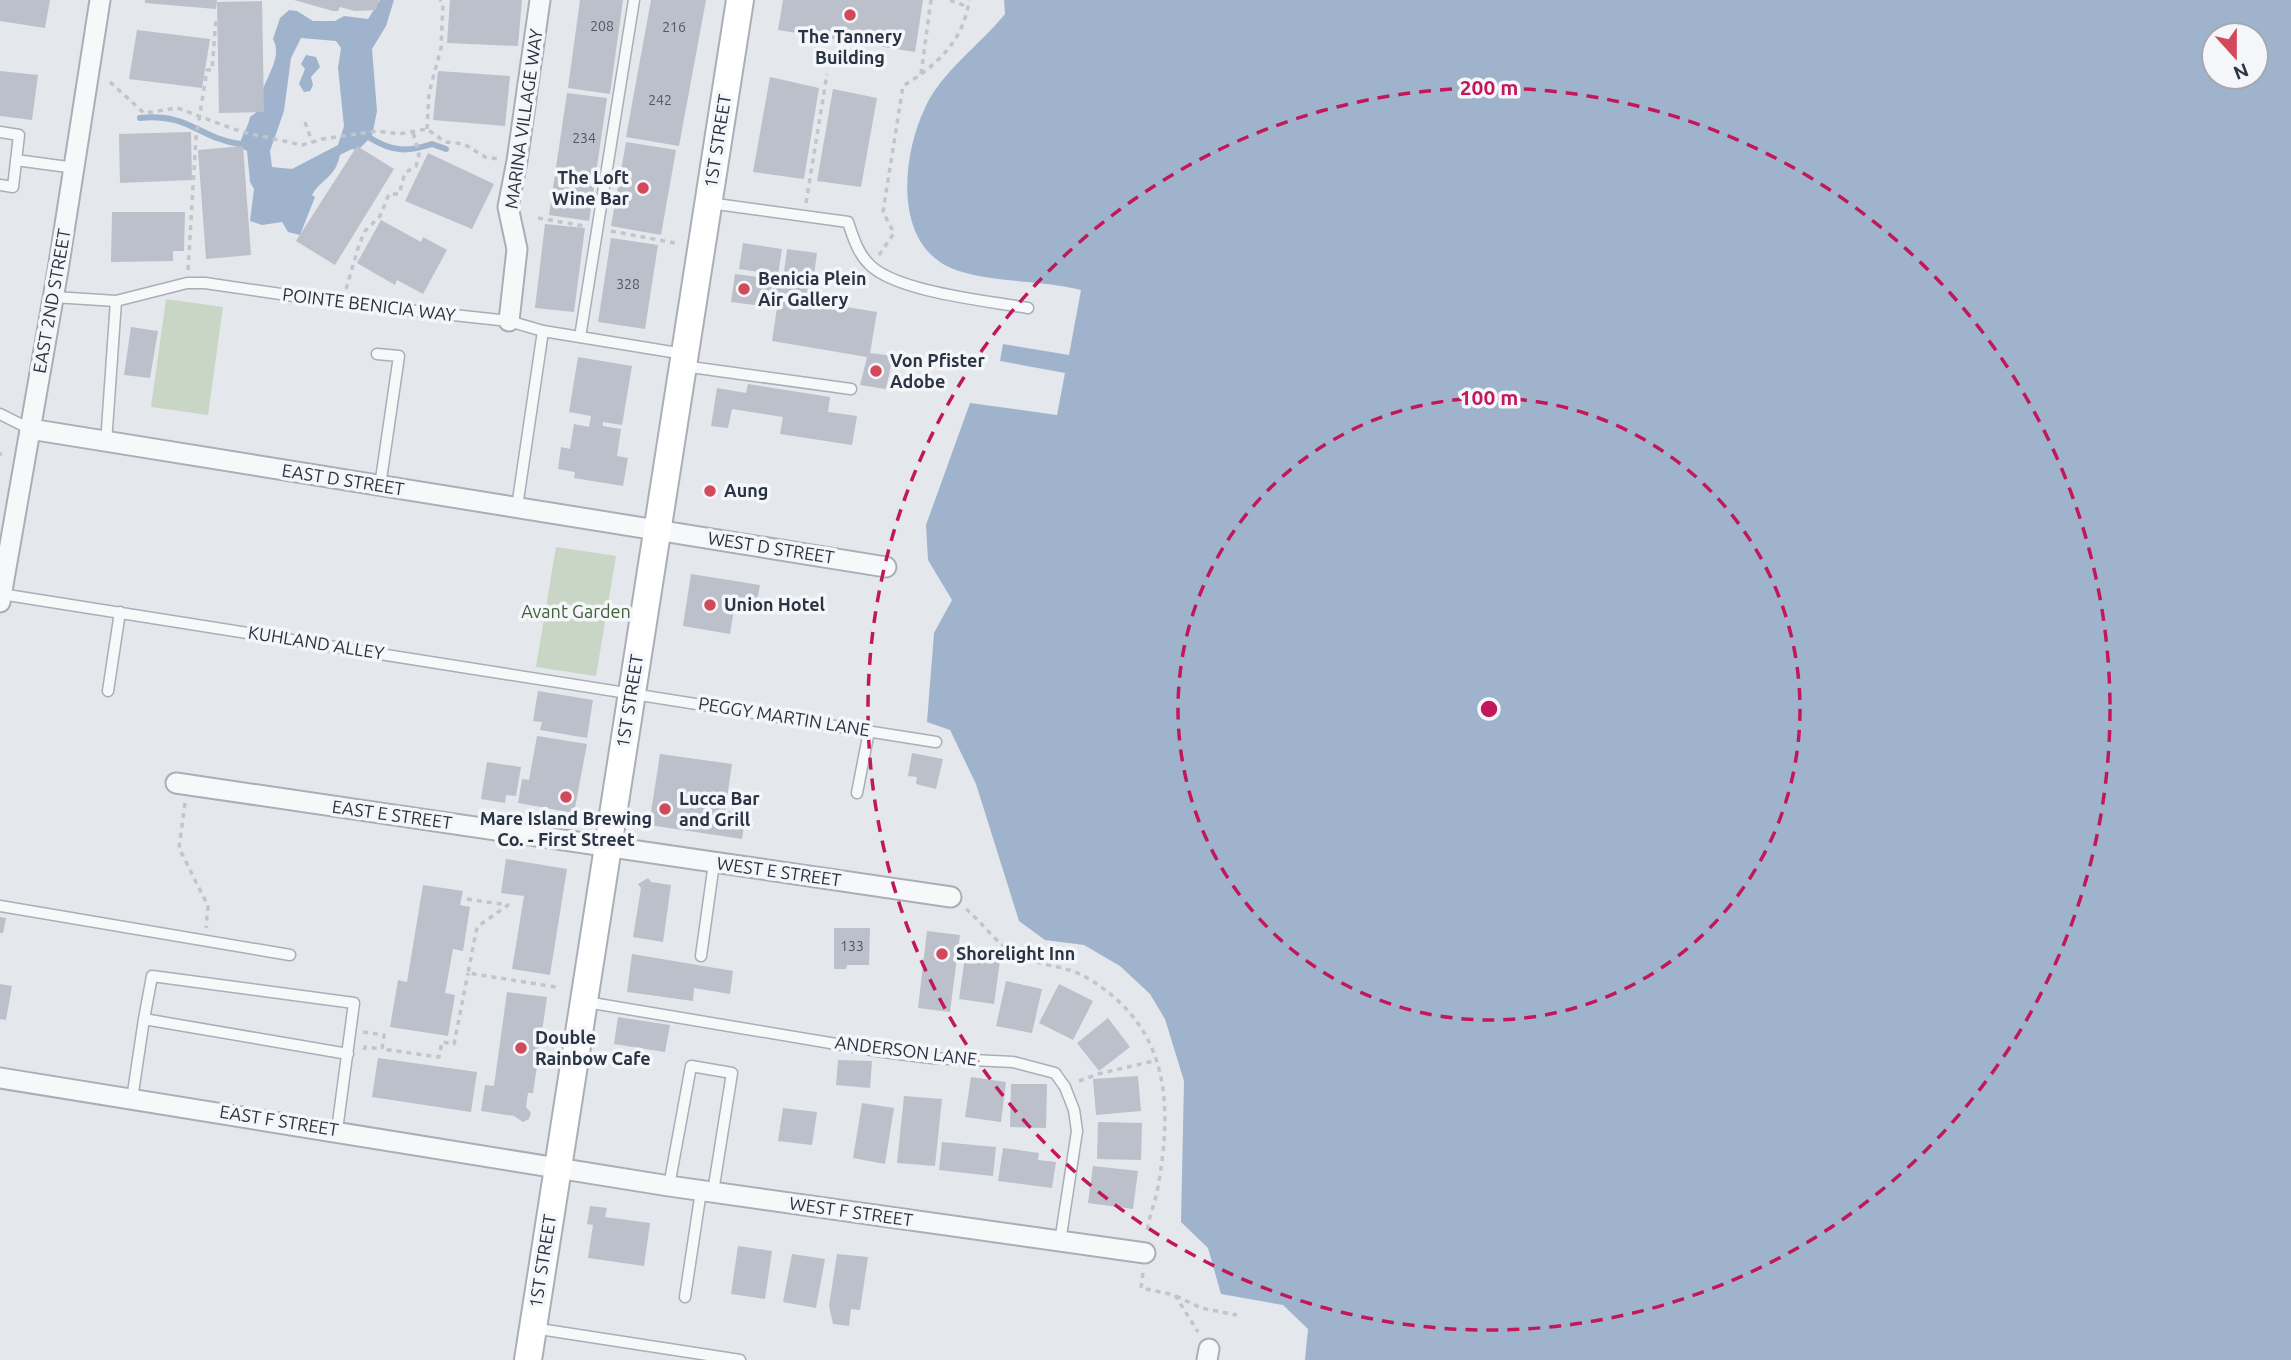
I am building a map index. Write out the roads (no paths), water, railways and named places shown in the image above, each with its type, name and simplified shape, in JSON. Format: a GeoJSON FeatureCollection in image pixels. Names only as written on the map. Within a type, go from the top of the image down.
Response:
{"type":"FeatureCollection","features":[{"type":"Feature","properties":{"kind":"main road","name":"1ST STREET"},"geometry":{"type":"LineString","coordinates":[[528,1360],[740,0]]}},
{"type":"Feature","properties":{"kind":"street","name":"EAST 2ND STREET"},"geometry":{"type":"LineString","coordinates":[[1,598],[54,297],[100,0]]}},
{"type":"Feature","properties":{"kind":"street","name":"MARINA VILLAGE WAY"},"geometry":{"type":"LineString","coordinates":[[509,321],[517,249],[508,207],[540,0]]}},
{"type":"Feature","properties":{"kind":"street","name":"EAST D STREET"},"geometry":{"type":"LineString","coordinates":[[30,429],[657,529]]}},
{"type":"Feature","properties":{"kind":"street","name":"WEST D STREET"},"geometry":{"type":"LineString","coordinates":[[657,529],[886,567]]}},
{"type":"Feature","properties":{"kind":"street","name":"EAST E STREET"},"geometry":{"type":"LineString","coordinates":[[182,784],[607,848]]}},
{"type":"Feature","properties":{"kind":"street","name":"WEST E STREET"},"geometry":{"type":"LineString","coordinates":[[607,848],[951,897]]}},
{"type":"Feature","properties":{"kind":"street","name":"EAST F STREET"},"geometry":{"type":"LineString","coordinates":[[0,1077],[557,1167]]}},
{"type":"Feature","properties":{"kind":"street","name":"WEST F STREET"},"geometry":{"type":"LineString","coordinates":[[557,1167],[669,1186],[1145,1253]]}},
{"type":"Feature","properties":{"kind":"lane"},"geometry":{"type":"LineString","coordinates":[[580,337],[634,0]]}},
{"type":"Feature","properties":{"kind":"lane"},"geometry":{"type":"LineString","coordinates":[[0,132],[19,135],[13,187],[0,185]]}},
{"type":"Feature","properties":{"kind":"lane"},"geometry":{"type":"LineString","coordinates":[[16,160],[75,168]]}},
{"type":"Feature","properties":{"kind":"lane"},"geometry":{"type":"LineString","coordinates":[[708,203],[848,222],[858,249],[870,265],[886,276],[918,287],[1028,308]]}},
{"type":"Feature","properties":{"kind":"lane","name":"POINTE BENICIA WAY"},"geometry":{"type":"LineString","coordinates":[[54,297],[116,301],[187,283],[205,283],[342,303],[509,321],[543,331],[683,360],[851,389]]}},
{"type":"Feature","properties":{"kind":"lane"},"geometry":{"type":"LineString","coordinates":[[107,443],[116,301]]}},
{"type":"Feature","properties":{"kind":"lane"},"geometry":{"type":"LineString","coordinates":[[517,507],[543,331]]}},
{"type":"Feature","properties":{"kind":"lane"},"geometry":{"type":"LineString","coordinates":[[377,354],[399,356],[380,486]]}},
{"type":"Feature","properties":{"kind":"lane"},"geometry":{"type":"LineString","coordinates":[[0,414],[30,429]]}},
{"type":"Feature","properties":{"kind":"lane","name":"KUHLAND ALLEY"},"geometry":{"type":"LineString","coordinates":[[1,598],[120,612],[632,693]]}},
{"type":"Feature","properties":{"kind":"lane"},"geometry":{"type":"LineString","coordinates":[[108,691],[120,612]]}},
{"type":"Feature","properties":{"kind":"lane","name":"PEGGY MARTIN LANE"},"geometry":{"type":"LineString","coordinates":[[632,693],[936,742]]}},
{"type":"Feature","properties":{"kind":"lane"},"geometry":{"type":"LineString","coordinates":[[857,793],[869,731]]}},
{"type":"Feature","properties":{"kind":"lane"},"geometry":{"type":"LineString","coordinates":[[701,956],[714,863]]}},
{"type":"Feature","properties":{"kind":"lane"},"geometry":{"type":"LineString","coordinates":[[0,906],[290,955]]}},
{"type":"Feature","properties":{"kind":"lane"},"geometry":{"type":"LineString","coordinates":[[132,1099],[152,976],[354,1003],[337,1130]]}},
{"type":"Feature","properties":{"kind":"lane","name":"ANDERSON LANE"},"geometry":{"type":"LineString","coordinates":[[583,1002],[884,1052],[931,1058],[1013,1062],[1055,1073],[1065,1087],[1074,1110],[1077,1130],[1060,1242]]}},
{"type":"Feature","properties":{"kind":"lane"},"geometry":{"type":"LineString","coordinates":[[144,1020],[348,1054]]}},
{"type":"Feature","properties":{"kind":"lane"},"geometry":{"type":"LineString","coordinates":[[669,1186],[691,1066],[732,1073],[685,1297]]}},
{"type":"Feature","properties":{"kind":"lane"},"geometry":{"type":"LineString","coordinates":[[533,1328],[740,1360]]}},
{"type":"Feature","properties":{"kind":"water"},"geometry":{"type":"Polygon","coordinates":[[[380,0],[394,0],[386,26],[372,49],[377,111],[372,136],[358,150],[352,149],[340,155],[332,173],[312,195],[315,197],[300,235],[288,232],[282,222],[262,225],[250,221],[254,189],[250,182],[247,151],[239,147],[250,117],[258,111],[262,91],[274,64],[276,47],[273,39],[280,18],[289,10],[297,11],[313,21],[335,21],[344,16],[368,19],[380,0]],[[301,38],[291,58],[284,111],[270,151],[272,167],[292,169],[338,145],[344,126],[338,68],[341,48],[336,41],[301,38]]]}},
{"type":"Feature","properties":{"kind":"water"},"geometry":{"type":"Polygon","coordinates":[[[1004,0],[2291,0],[2291,1360],[1305,1360],[1308,1329],[1283,1305],[1221,1294],[1208,1248],[1181,1222],[1184,1081],[1165,1019],[1150,994],[1120,966],[1084,945],[1045,940],[1019,921],[976,784],[950,730],[927,722],[934,633],[952,600],[928,560],[926,525],[970,403],[1057,415],[1065,373],[1000,361],[1003,344],[1069,355],[1081,290],[1051,284],[988,278],[959,271],[937,260],[922,244],[912,223],[908,176],[917,128],[925,108],[951,70],[1005,14],[1004,0]]]}},
{"type":"Feature","properties":{"kind":"water"},"geometry":{"type":"Polygon","coordinates":[[[306,55],[316,57],[320,67],[311,77],[313,85],[310,91],[304,92],[299,84],[305,69],[301,64],[306,55]]]}},
{"type":"Feature","properties":{"kind":"waterway"},"geometry":{"type":"LineString","coordinates":[[140,118],[157,117],[183,122],[214,137],[240,144]]}},
{"type":"Feature","properties":{"kind":"waterway"},"geometry":{"type":"LineString","coordinates":[[370,138],[400,149],[432,144],[446,149]]}},
{"type":"Feature","properties":{"kind":"place","name":"The Tannery Building"},"geometry":{"type":"Point","coordinates":[850,15]}},
{"type":"Feature","properties":{"kind":"place","name":"The Loft Wine Bar"},"geometry":{"type":"Point","coordinates":[643,188]}},
{"type":"Feature","properties":{"kind":"place","name":"Benicia Plein Air Gallery"},"geometry":{"type":"Point","coordinates":[744,289]}},
{"type":"Feature","properties":{"kind":"place","name":"Von Pfister Adobe"},"geometry":{"type":"Point","coordinates":[876,371]}},
{"type":"Feature","properties":{"kind":"place","name":"Aung"},"geometry":{"type":"Point","coordinates":[710,491]}},
{"type":"Feature","properties":{"kind":"place","name":"Union Hotel"},"geometry":{"type":"Point","coordinates":[710,605]}},
{"type":"Feature","properties":{"kind":"place","name":"Mare Island Brewing Co. - First Street"},"geometry":{"type":"Point","coordinates":[566,797]}},
{"type":"Feature","properties":{"kind":"place","name":"Lucca Bar and Grill"},"geometry":{"type":"Point","coordinates":[665,809]}},
{"type":"Feature","properties":{"kind":"place","name":"Shorelight Inn"},"geometry":{"type":"Point","coordinates":[942,954]}},
{"type":"Feature","properties":{"kind":"place","name":"Double Rainbow Cafe"},"geometry":{"type":"Point","coordinates":[521,1048]}},
{"type":"Feature","properties":{"kind":"park label","name":"Avant Garden"},"geometry":{"type":"Point","coordinates":[576,612]}}]}
